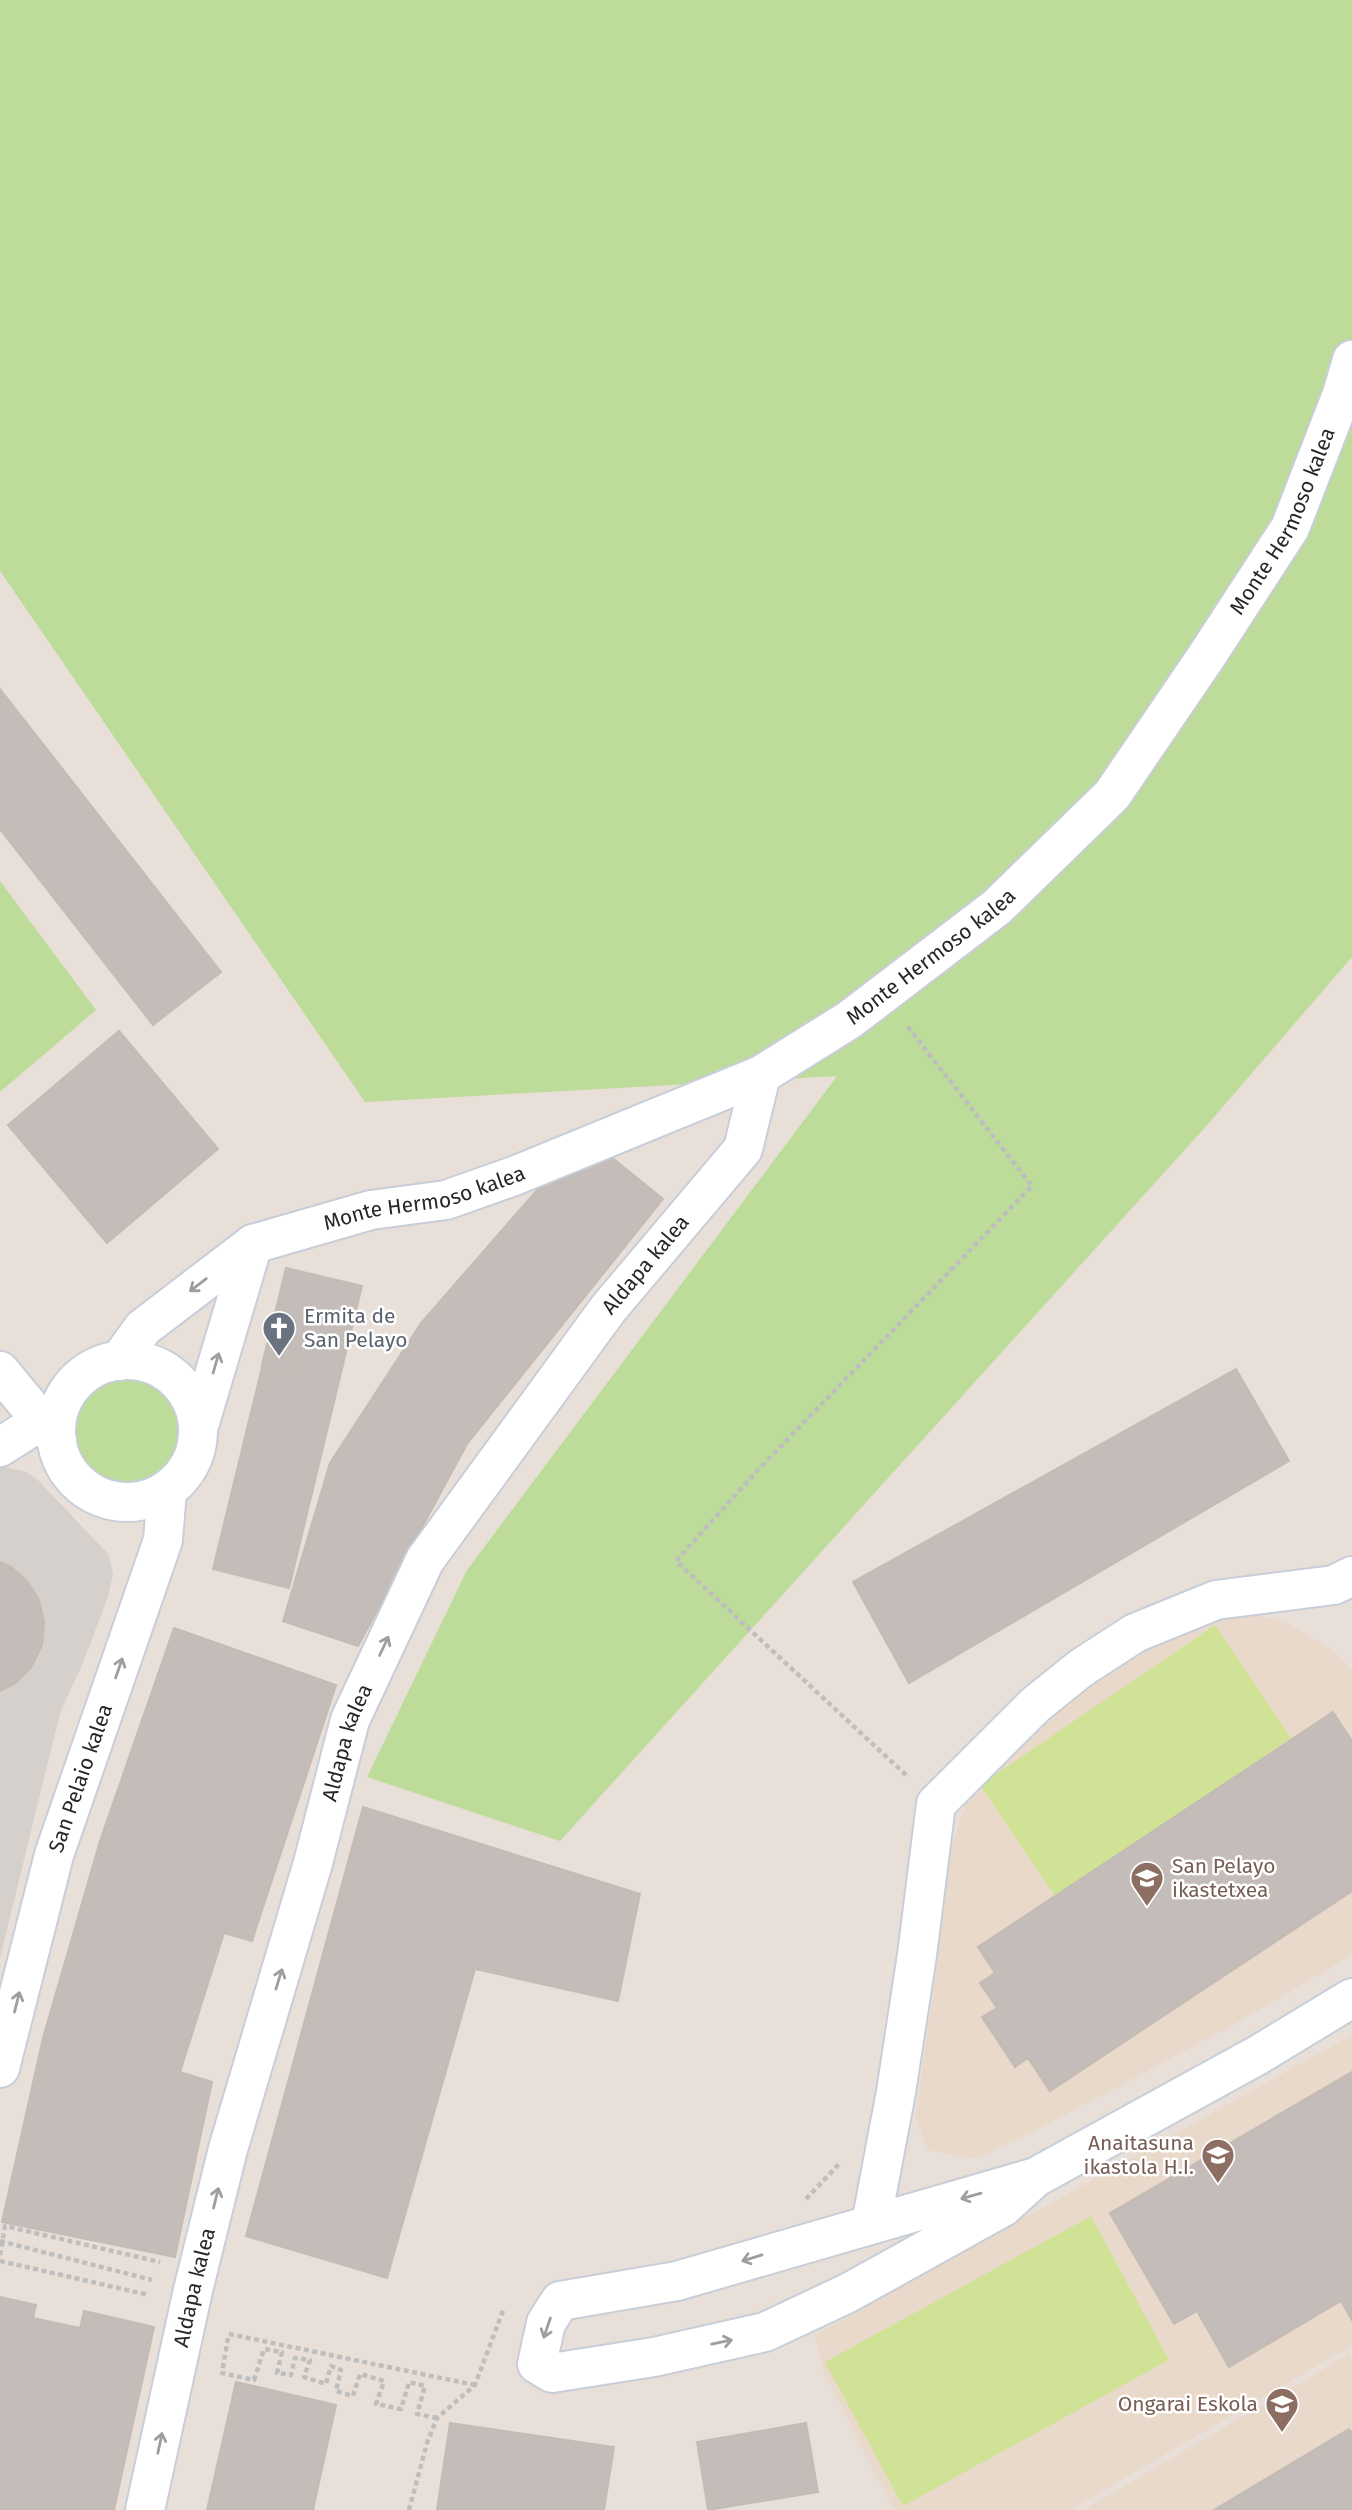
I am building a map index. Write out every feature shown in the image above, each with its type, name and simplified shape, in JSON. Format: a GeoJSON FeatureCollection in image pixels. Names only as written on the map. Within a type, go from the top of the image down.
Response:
{"type":"FeatureCollection","features":[{"type":"Feature","properties":{"kind":"street","name":"Monte Hermoso kalea"},"geometry":{"type":"LineString","coordinates":[[119,1361],[143,1328],[253,1244],[371,1210],[446,1200],[526,1171],[761,1074],[849,1020],[997,907],[1112,795],[1290,528],[1342,394],[1352,360]]}},
{"type":"Feature","properties":{"kind":"street","name":"Aldapa kalea"},"geometry":{"type":"LineString","coordinates":[[145,2510],[182,2288],[228,2149],[313,1863],[350,1720],[425,1560],[608,1309],[743,1149],[761,1074]]}},
{"type":"Feature","properties":{"kind":"street"},"geometry":{"type":"LineString","coordinates":[[0,1371],[49,1431],[64,1463],[78,1483],[97,1496],[121,1503],[145,1500],[167,1491],[184,1474],[195,1452],[198,1429],[253,1244]]}},
{"type":"Feature","properties":{"kind":"street"},"geometry":{"type":"LineString","coordinates":[[0,1447],[49,1431],[58,1418],[65,1397],[79,1379],[97,1367],[119,1361],[142,1362],[164,1371],[182,1385],[193,1406],[198,1429]]}},
{"type":"Feature","properties":{"kind":"street","name":"San Pelaio kalea"},"geometry":{"type":"LineString","coordinates":[[0,2068],[54,1855],[163,1540],[167,1491]]}},
{"type":"Feature","properties":{"kind":"street"},"geometry":{"type":"LineString","coordinates":[[872,2224],[918,1955],[936,1804],[1035,1705],[1081,1668],[1135,1633],[1216,1600],[1335,1585],[1352,1576]]}},
{"type":"Feature","properties":{"kind":"street"},"geometry":{"type":"LineString","coordinates":[[1036,2177],[1003,2207],[848,2293],[765,2332],[654,2357],[552,2373],[537,2364],[547,2323],[559,2301],[677,2281],[1036,2177],[1222,2075],[1352,1998]]}},
{"type":"Feature","properties":{"kind":"path"},"geometry":{"type":"LineString","coordinates":[[889,991],[911,1034],[1032,1186],[758,1470],[676,1561],[936,1804]]}},
{"type":"Feature","properties":{"kind":"path"},"geometry":{"type":"LineString","coordinates":[[0,2255],[5,2226],[174,2265],[182,2288]]}},
{"type":"Feature","properties":{"kind":"path"},"geometry":{"type":"LineString","coordinates":[[1,2241],[182,2288]]}},
{"type":"Feature","properties":{"kind":"path"},"geometry":{"type":"LineString","coordinates":[[0,2261],[169,2299],[182,2288]]}},
{"type":"Feature","properties":{"kind":"path"},"geometry":{"type":"LineString","coordinates":[[229,2334],[475,2385]]}},
{"type":"Feature","properties":{"kind":"path"},"geometry":{"type":"LineString","coordinates":[[227,2347],[222,2373],[254,2380],[264,2348],[282,2352],[277,2373],[291,2375],[295,2358],[310,2360],[304,2377],[326,2384],[331,2366],[341,2370],[336,2391],[353,2396],[360,2374],[384,2381],[376,2404],[401,2409],[409,2382],[425,2386],[417,2414],[437,2417]]}},
{"type":"Feature","properties":{"kind":"shaded area"},"geometry":{"type":"Polygon","coordinates":[[[2,1466],[26,1472],[38,1480],[109,1555],[113,1574],[108,1597],[60,1713],[0,1958],[0,1691],[16,1683],[32,1666],[42,1645],[44,1622],[39,1600],[27,1581],[0,1562],[2,1466]]]}},
{"type":"Feature","properties":{"kind":"shaded area","name":"San Pelayo ikastetxea"},"geometry":{"type":"Polygon","coordinates":[[[1244,1612],[1285,1622],[1331,1649],[1352,1670],[1352,1955],[1233,2025],[1033,2132],[975,2159],[928,2150],[915,2117],[936,1976],[947,1862],[966,1801],[1028,1729],[1126,1652],[1202,1618],[1244,1612]]]}},
{"type":"Feature","properties":{"kind":"shaded area","name":"Anaitasuna ikastola H.I."},"geometry":{"type":"Polygon","coordinates":[[[1352,2035],[1352,2345],[1070,2510],[894,2510],[824,2373],[815,2335],[1352,2035]]]}},
{"type":"Feature","properties":{"kind":"shaded area","name":"Ongarai Eskola"},"geometry":{"type":"Polygon","coordinates":[[[1349,2354],[1352,2359],[1352,2510],[1084,2510],[1349,2354]]]}},
{"type":"Feature","properties":{"kind":"green space"},"geometry":{"type":"Polygon","coordinates":[[[0,0],[1352,0],[1352,957],[1209,1123],[560,1841],[367,1777],[467,1570],[837,1076],[365,1102],[0,571],[0,0]]]}},
{"type":"Feature","properties":{"kind":"green space"},"geometry":{"type":"Polygon","coordinates":[[[0,881],[96,1010],[0,1092],[0,881]]]}},
{"type":"Feature","properties":{"kind":"green space"},"geometry":{"type":"Polygon","coordinates":[[[128,1380],[148,1384],[165,1395],[176,1412],[180,1432],[176,1452],[165,1469],[148,1480],[128,1484],[108,1480],[91,1469],[80,1452],[76,1432],[80,1412],[91,1395],[108,1384],[128,1380]]]}},
{"type":"Feature","properties":{"kind":"green space"},"geometry":{"type":"Polygon","coordinates":[[[1215,1625],[1291,1738],[1056,1898],[980,1785],[1215,1625]]]}},
{"type":"Feature","properties":{"kind":"green space"},"geometry":{"type":"Polygon","coordinates":[[[1091,2216],[1169,2360],[903,2506],[825,2362],[1091,2216]]]}},
{"type":"Feature","properties":{"kind":"building"},"geometry":{"type":"Polygon","coordinates":[[[0,689],[221,972],[153,1025],[0,829],[0,689]]]}},
{"type":"Feature","properties":{"kind":"building"},"geometry":{"type":"Polygon","coordinates":[[[119,1031],[218,1149],[107,1243],[8,1125],[119,1031]]]}},
{"type":"Feature","properties":{"kind":"building"},"geometry":{"type":"Polygon","coordinates":[[[605,1152],[663,1199],[467,1444],[358,1646],[283,1621],[330,1463],[421,1323],[551,1174],[605,1152]]]}},
{"type":"Feature","properties":{"kind":"building"},"geometry":{"type":"Polygon","coordinates":[[[286,1268],[362,1286],[289,1588],[213,1569],[286,1268]]]}},
{"type":"Feature","properties":{"kind":"building","name":"Ermita de San Pelayo"},"geometry":{"type":"Polygon","coordinates":[[[267,1344],[295,1350],[291,1371],[262,1365],[267,1344]]]}},
{"type":"Feature","properties":{"kind":"building"},"geometry":{"type":"Polygon","coordinates":[[[1236,1369],[1289,1461],[909,1683],[853,1582],[1236,1369]]]}},
{"type":"Feature","properties":{"kind":"building"},"geometry":{"type":"Polygon","coordinates":[[[0,1562],[10,1566],[27,1581],[39,1600],[44,1622],[42,1645],[32,1666],[16,1683],[0,1691],[0,1562]]]}},
{"type":"Feature","properties":{"kind":"building"},"geometry":{"type":"Polygon","coordinates":[[[174,1628],[336,1685],[252,1941],[224,1933],[180,2072],[212,2082],[175,2257],[2,2222],[43,2038],[100,1841],[174,1628]]]}},
{"type":"Feature","properties":{"kind":"building"},"geometry":{"type":"Polygon","coordinates":[[[1333,1712],[1352,1741],[1352,1891],[1050,2091],[1028,2058],[1015,2067],[982,2017],[997,2008],[980,1983],[995,1973],[978,1947],[1333,1712]]]}},
{"type":"Feature","properties":{"kind":"building"},"geometry":{"type":"Polygon","coordinates":[[[363,1807],[640,1894],[618,2001],[475,1969],[387,2278],[246,2236],[363,1807]]]}},
{"type":"Feature","properties":{"kind":"building"},"geometry":{"type":"Polygon","coordinates":[[[1352,2072],[1352,2320],[1341,2301],[1229,2367],[1197,2311],[1174,2324],[1110,2213],[1352,2072]]]}},
{"type":"Feature","properties":{"kind":"building"},"geometry":{"type":"Polygon","coordinates":[[[0,2297],[36,2305],[33,2318],[80,2328],[84,2311],[154,2327],[114,2510],[0,2510],[0,2297]]]}},
{"type":"Feature","properties":{"kind":"building"},"geometry":{"type":"Polygon","coordinates":[[[236,2382],[336,2405],[313,2510],[207,2510],[236,2382]]]}},
{"type":"Feature","properties":{"kind":"building"},"geometry":{"type":"Polygon","coordinates":[[[450,2423],[614,2447],[604,2510],[437,2510],[450,2423]]]}},
{"type":"Feature","properties":{"kind":"building"},"geometry":{"type":"Polygon","coordinates":[[[806,2423],[818,2492],[708,2510],[697,2442],[806,2423]]]}},
{"type":"Feature","properties":{"kind":"building"},"geometry":{"type":"Polygon","coordinates":[[[1349,2429],[1352,2433],[1352,2510],[1214,2510],[1349,2429]]]}},
{"type":"Feature","properties":{"kind":"place","name":"Ermita de San Pelayo"},"geometry":{"type":"Point","coordinates":[279,1358]}},
{"type":"Feature","properties":{"kind":"place","name":"San Pelayo ikastetxea"},"geometry":{"type":"Point","coordinates":[1147,1908]}},
{"type":"Feature","properties":{"kind":"place","name":"Anaitasuna ikastola H.I."},"geometry":{"type":"Point","coordinates":[1218,2185]}},
{"type":"Feature","properties":{"kind":"place","name":"Ongarai Eskola"},"geometry":{"type":"Point","coordinates":[1282,2434]}}]}
